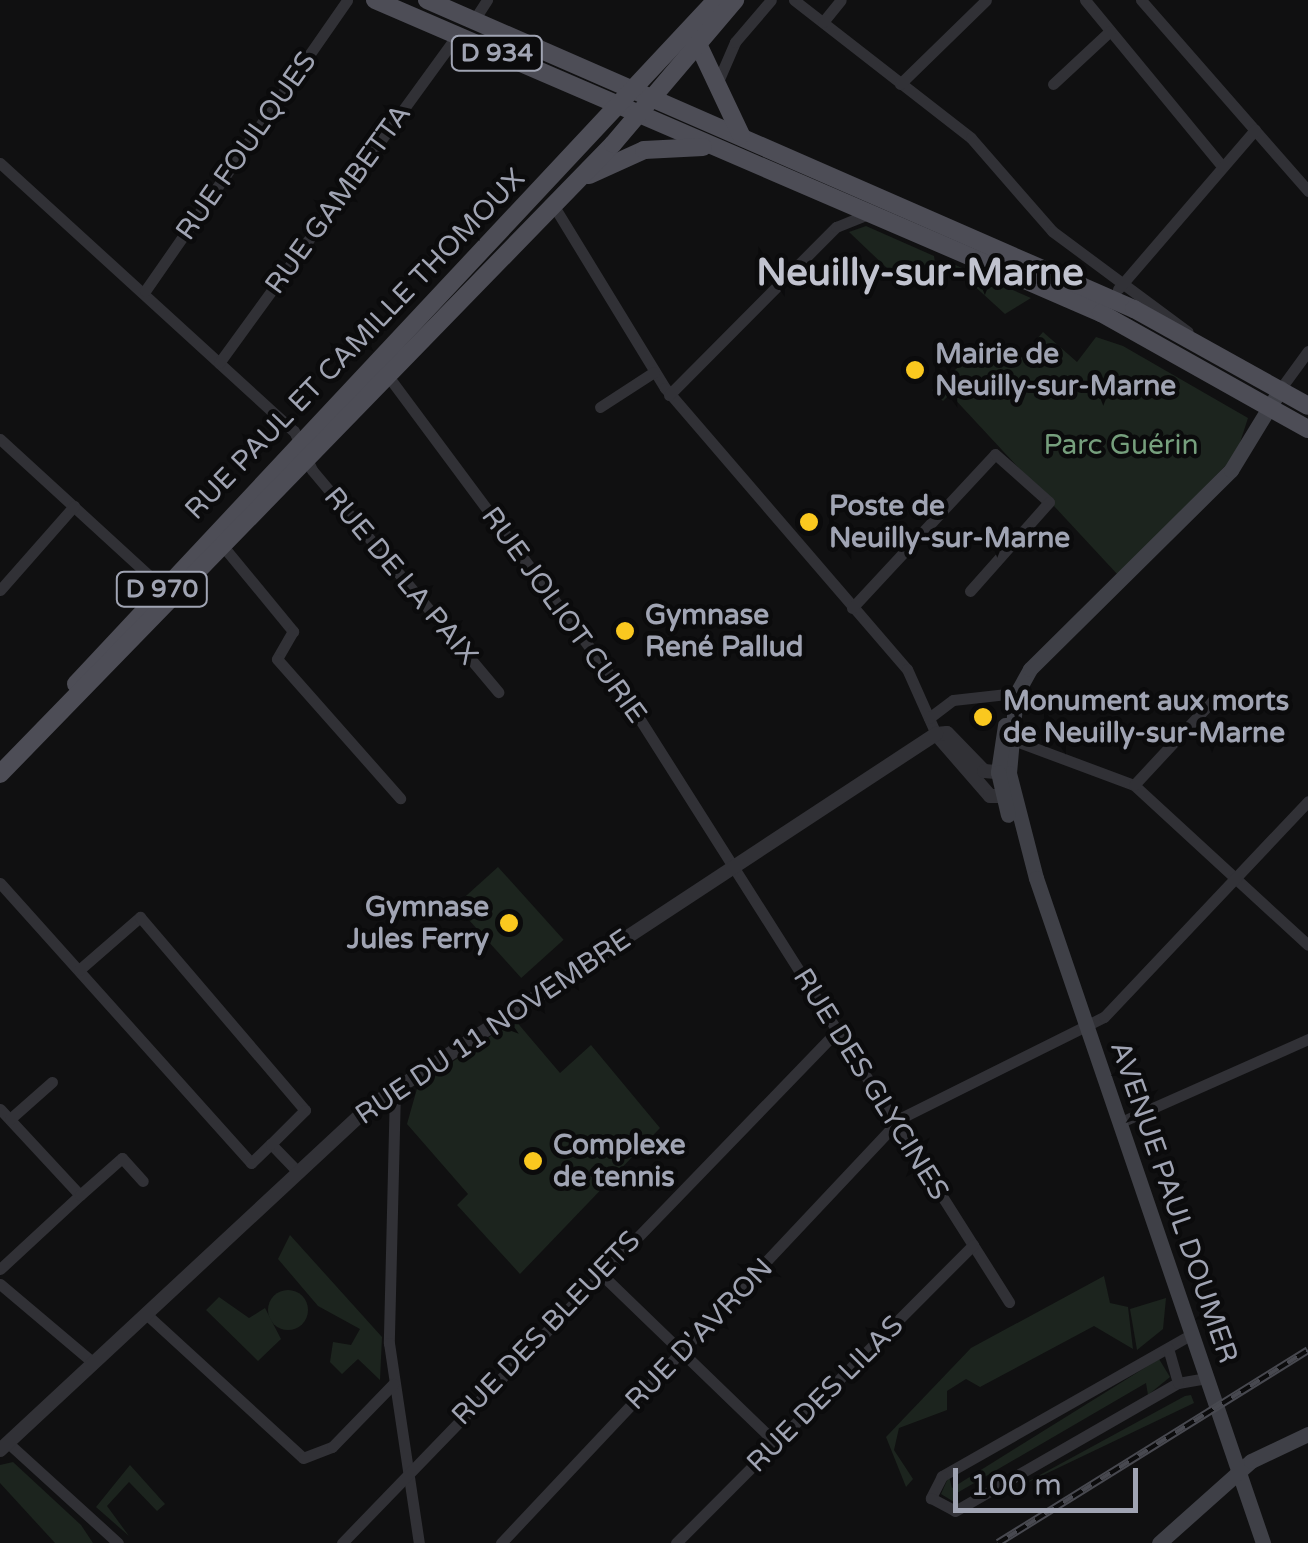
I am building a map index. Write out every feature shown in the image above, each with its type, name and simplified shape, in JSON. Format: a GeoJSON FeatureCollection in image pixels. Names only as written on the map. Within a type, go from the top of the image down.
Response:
{"type":"FeatureCollection","features":[{"type":"Feature","properties":{"kind":"main road","name":"D 934"},"geometry":{"type":"LineString","coordinates":[[376,0],[618,108],[1198,342],[1308,429]]}},
{"type":"Feature","properties":{"kind":"main road","name":"D 934"},"geometry":{"type":"LineString","coordinates":[[426,0],[655,97],[1104,305],[1274,402],[1308,406]]}},
{"type":"Feature","properties":{"kind":"main road","name":"RUE PAUL ET CAMILLE THOMOUX"},"geometry":{"type":"LineString","coordinates":[[0,774],[716,0]]}},
{"type":"Feature","properties":{"kind":"main road","name":"D 970"},"geometry":{"type":"LineString","coordinates":[[701,40],[735,0]]}},
{"type":"Feature","properties":{"kind":"main road","name":"RUE PAUL ET CAMILLE THOMOUX"},"geometry":{"type":"LineString","coordinates":[[380,367],[580,178],[701,40]]}},
{"type":"Feature","properties":{"kind":"main road"},"geometry":{"type":"LineString","coordinates":[[701,40],[716,86],[741,136]]}},
{"type":"Feature","properties":{"kind":"main road"},"geometry":{"type":"LineString","coordinates":[[580,178],[644,150],[715,147]]}},
{"type":"Feature","properties":{"kind":"main road"},"geometry":{"type":"LineString","coordinates":[[1016,693],[1231,470],[1274,402],[1308,415]]}},
{"type":"Feature","properties":{"kind":"main road","name":"RUE PAUL ET CAMILLE THOMOUX"},"geometry":{"type":"LineString","coordinates":[[168,592],[222,545],[302,450]]}},
{"type":"Feature","properties":{"kind":"main road","name":"AVENUE PAUL DOUMER"},"geometry":{"type":"LineString","coordinates":[[1016,693],[1003,736],[1008,797],[1241,1472],[1262,1543]]}},
{"type":"Feature","properties":{"kind":"main road"},"geometry":{"type":"LineString","coordinates":[[1158,1543],[1241,1472],[1308,1434]]}},
{"type":"Feature","properties":{"kind":"main road"},"geometry":{"type":"LineString","coordinates":[[1241,1472],[1308,1445]]}},
{"type":"Feature","properties":{"kind":"main road"},"geometry":{"type":"LineString","coordinates":[[1243,1543],[1256,1525]]}},
{"type":"Feature","properties":{"kind":"street","name":"RUE FOULQUES"},"geometry":{"type":"LineString","coordinates":[[145,292],[347,0]]}},
{"type":"Feature","properties":{"kind":"street"},"geometry":{"type":"LineString","coordinates":[[474,20],[486,0]]}},
{"type":"Feature","properties":{"kind":"street"},"geometry":{"type":"LineString","coordinates":[[716,86],[735,42],[771,0]]}},
{"type":"Feature","properties":{"kind":"street"},"geometry":{"type":"LineString","coordinates":[[794,0],[971,138],[1040,220],[1198,342]]}},
{"type":"Feature","properties":{"kind":"street"},"geometry":{"type":"LineString","coordinates":[[823,22],[841,0]]}},
{"type":"Feature","properties":{"kind":"street"},"geometry":{"type":"LineString","coordinates":[[900,84],[986,0]]}},
{"type":"Feature","properties":{"kind":"street"},"geometry":{"type":"LineString","coordinates":[[1085,0],[1220,164]]}},
{"type":"Feature","properties":{"kind":"street"},"geometry":{"type":"LineString","coordinates":[[1141,0],[1308,191]]}},
{"type":"Feature","properties":{"kind":"street"},"geometry":{"type":"LineString","coordinates":[[1053,84],[1110,31]]}},
{"type":"Feature","properties":{"kind":"street","name":"RUE GAMBETTA"},"geometry":{"type":"LineString","coordinates":[[219,363],[458,36]]}},
{"type":"Feature","properties":{"kind":"street"},"geometry":{"type":"LineString","coordinates":[[1104,305],[1220,164],[1255,130]]}},
{"type":"Feature","properties":{"kind":"street","name":"RUE DE LA PAIX"},"geometry":{"type":"LineString","coordinates":[[0,164],[145,292],[302,450],[498,692]]}},
{"type":"Feature","properties":{"kind":"street"},"geometry":{"type":"LineString","coordinates":[[836,227],[839,196]]}},
{"type":"Feature","properties":{"kind":"street"},"geometry":{"type":"LineString","coordinates":[[552,202],[670,395],[920,686],[936,734],[1004,772]]}},
{"type":"Feature","properties":{"kind":"street"},"geometry":{"type":"LineString","coordinates":[[670,395],[836,227],[874,212]]}},
{"type":"Feature","properties":{"kind":"street"},"geometry":{"type":"LineString","coordinates":[[1274,402],[1308,351]]}},
{"type":"Feature","properties":{"kind":"street","name":"RUE JOLIOT CURIE"},"geometry":{"type":"LineString","coordinates":[[380,367],[620,688],[734,865]]}},
{"type":"Feature","properties":{"kind":"street"},"geometry":{"type":"LineString","coordinates":[[600,407],[654,372]]}},
{"type":"Feature","properties":{"kind":"street"},"geometry":{"type":"LineString","coordinates":[[0,438],[168,592]]}},
{"type":"Feature","properties":{"kind":"street"},"geometry":{"type":"LineString","coordinates":[[852,608],[995,454],[1048,502],[970,591]]}},
{"type":"Feature","properties":{"kind":"street"},"geometry":{"type":"LineString","coordinates":[[0,590],[74,506]]}},
{"type":"Feature","properties":{"kind":"street"},"geometry":{"type":"LineString","coordinates":[[222,545],[294,632],[277,659],[400,798]]}},
{"type":"Feature","properties":{"kind":"street"},"geometry":{"type":"LineString","coordinates":[[929,718],[953,700],[1016,693]]}},
{"type":"Feature","properties":{"kind":"street"},"geometry":{"type":"LineString","coordinates":[[1134,785],[1212,701]]}},
{"type":"Feature","properties":{"kind":"street","name":"RUE DU 11 NOVEMBRE"},"geometry":{"type":"LineString","coordinates":[[3,1446],[297,1171],[395,1089],[936,734]]}},
{"type":"Feature","properties":{"kind":"street","name":"AVENUE PAUL DOUMER"},"geometry":{"type":"LineString","coordinates":[[936,734],[990,796],[1008,797]]}},
{"type":"Feature","properties":{"kind":"street"},"geometry":{"type":"LineString","coordinates":[[1003,736],[1134,785],[1308,945]]}},
{"type":"Feature","properties":{"kind":"street","name":"RUE D'AVRON"},"geometry":{"type":"LineString","coordinates":[[501,1543],[896,1125],[1104,1016],[1308,801]]}},
{"type":"Feature","properties":{"kind":"street","name":"RUE DES GLYCINES"},"geometry":{"type":"LineString","coordinates":[[734,865],[1009,1302]]}},
{"type":"Feature","properties":{"kind":"street"},"geometry":{"type":"LineString","coordinates":[[0,883],[250,1163],[305,1110],[140,918],[79,970]]}},
{"type":"Feature","properties":{"kind":"street","name":"RUE DES BLEUETS"},"geometry":{"type":"LineString","coordinates":[[342,1543],[599,1272],[838,1030]]}},
{"type":"Feature","properties":{"kind":"street"},"geometry":{"type":"LineString","coordinates":[[1121,1122],[1308,1039]]}},
{"type":"Feature","properties":{"kind":"street"},"geometry":{"type":"LineString","coordinates":[[10,1120],[52,1082]]}},
{"type":"Feature","properties":{"kind":"street"},"geometry":{"type":"LineString","coordinates":[[395,1089],[393,1384],[419,1543]]}},
{"type":"Feature","properties":{"kind":"street"},"geometry":{"type":"LineString","coordinates":[[0,1109],[80,1195]]}},
{"type":"Feature","properties":{"kind":"street"},"geometry":{"type":"LineString","coordinates":[[271,1144],[297,1171]]}},
{"type":"Feature","properties":{"kind":"street"},"geometry":{"type":"LineString","coordinates":[[0,1269],[122,1158],[143,1181]]}},
{"type":"Feature","properties":{"kind":"street","name":"RUE DES LILAS"},"geometry":{"type":"LineString","coordinates":[[676,1543],[973,1245]]}},
{"type":"Feature","properties":{"kind":"street"},"geometry":{"type":"LineString","coordinates":[[599,1272],[776,1443]]}},
{"type":"Feature","properties":{"kind":"street"},"geometry":{"type":"LineString","coordinates":[[0,1284],[91,1362]]}},
{"type":"Feature","properties":{"kind":"street"},"geometry":{"type":"LineString","coordinates":[[146,1313],[302,1458],[332,1448],[393,1384]]}},
{"type":"Feature","properties":{"kind":"street"},"geometry":{"type":"LineString","coordinates":[[1192,1334],[942,1476],[931,1498],[955,1511],[1178,1383],[1207,1378]]}},
{"type":"Feature","properties":{"kind":"street"},"geometry":{"type":"LineString","coordinates":[[1168,1348],[1178,1383]]}},
{"type":"Feature","properties":{"kind":"street"},"geometry":{"type":"LineString","coordinates":[[3,1446],[118,1543]]}},
{"type":"Feature","properties":{"kind":"green space"},"geometry":{"type":"Polygon","coordinates":[[[866,226],[934,256],[935,263],[890,271],[849,232],[866,226]]]}},
{"type":"Feature","properties":{"kind":"green space"},"geometry":{"type":"Polygon","coordinates":[[[953,264],[1031,298],[1005,314],[959,272],[950,280],[953,264]]]}},
{"type":"Feature","properties":{"kind":"green space","name":"Parc Guérin"},"geometry":{"type":"Polygon","coordinates":[[[1043,332],[1077,362],[1096,337],[1123,346],[1248,418],[1236,455],[1118,575],[950,394],[943,401],[932,390],[963,363],[1019,359],[1043,332]]]}},
{"type":"Feature","properties":{"kind":"green space","name":"Gymnase Jules Ferry"},"geometry":{"type":"Polygon","coordinates":[[[498,867],[564,940],[521,978],[456,905],[498,867]]]}},
{"type":"Feature","properties":{"kind":"green space","name":"Complexe de tennis"},"geometry":{"type":"Polygon","coordinates":[[[515,1020],[560,1073],[591,1045],[660,1128],[520,1274],[457,1205],[468,1194],[407,1124],[418,1085],[515,1020]]]}},
{"type":"Feature","properties":{"kind":"green space"},"geometry":{"type":"Polygon","coordinates":[[[290,1235],[382,1337],[380,1380],[358,1359],[342,1374],[330,1362],[333,1342],[351,1345],[360,1329],[318,1306],[278,1259],[290,1235]]]}},
{"type":"Feature","properties":{"kind":"green space"},"geometry":{"type":"Polygon","coordinates":[[[1104,1276],[1110,1303],[1128,1307],[1133,1349],[1094,1326],[980,1387],[966,1379],[947,1391],[947,1410],[899,1428],[894,1450],[913,1479],[906,1487],[886,1437],[971,1348],[1104,1276]]]}},
{"type":"Feature","properties":{"kind":"green space"},"geometry":{"type":"Polygon","coordinates":[[[288,1290],[302,1296],[308,1310],[302,1324],[288,1330],[274,1324],[268,1310],[274,1296],[288,1290]]]}},
{"type":"Feature","properties":{"kind":"green space"},"geometry":{"type":"Polygon","coordinates":[[[219,1297],[249,1318],[265,1308],[281,1339],[258,1361],[206,1310],[219,1297]]]}},
{"type":"Feature","properties":{"kind":"green space"},"geometry":{"type":"Polygon","coordinates":[[[1166,1298],[1163,1329],[1137,1350],[1130,1309],[1166,1298]]]}},
{"type":"Feature","properties":{"kind":"green space"},"geometry":{"type":"Polygon","coordinates":[[[1159,1359],[1170,1377],[1148,1395],[1146,1383],[957,1493],[959,1505],[941,1494],[949,1476],[952,1488],[1159,1359]]]}},
{"type":"Feature","properties":{"kind":"green space"},"geometry":{"type":"Polygon","coordinates":[[[1191,1395],[1194,1403],[1014,1489],[1191,1395]]]}},
{"type":"Feature","properties":{"kind":"green space"},"geometry":{"type":"Polygon","coordinates":[[[13,1462],[81,1525],[93,1543],[55,1543],[0,1483],[0,1465],[13,1462]]]}},
{"type":"Feature","properties":{"kind":"green space"},"geometry":{"type":"Polygon","coordinates":[[[130,1465],[165,1504],[157,1511],[129,1482],[107,1506],[129,1536],[96,1507],[130,1465]]]}},
{"type":"Feature","properties":{"kind":"railway"},"geometry":{"type":"LineString","coordinates":[[998,1543],[1308,1350]]}},
{"type":"Feature","properties":{"kind":"place","name":"Mairie de Neuilly-sur-Marne"},"geometry":{"type":"Point","coordinates":[915,370]}},
{"type":"Feature","properties":{"kind":"place","name":"Poste de Neuilly-sur-Marne"},"geometry":{"type":"Point","coordinates":[809,522]}},
{"type":"Feature","properties":{"kind":"place","name":"Gymnase René Pallud"},"geometry":{"type":"Point","coordinates":[625,631]}},
{"type":"Feature","properties":{"kind":"place","name":"Monument aux morts de Neuilly-sur-Marne"},"geometry":{"type":"Point","coordinates":[983,717]}},
{"type":"Feature","properties":{"kind":"place","name":"Gymnase Jules Ferry"},"geometry":{"type":"Point","coordinates":[509,923]}},
{"type":"Feature","properties":{"kind":"place","name":"Complexe de tennis"},"geometry":{"type":"Point","coordinates":[533,1161]}},
{"type":"Feature","properties":{"kind":"district","name":"Neuilly-sur-Marne"},"geometry":{"type":"Point","coordinates":[920,274]}}]}
